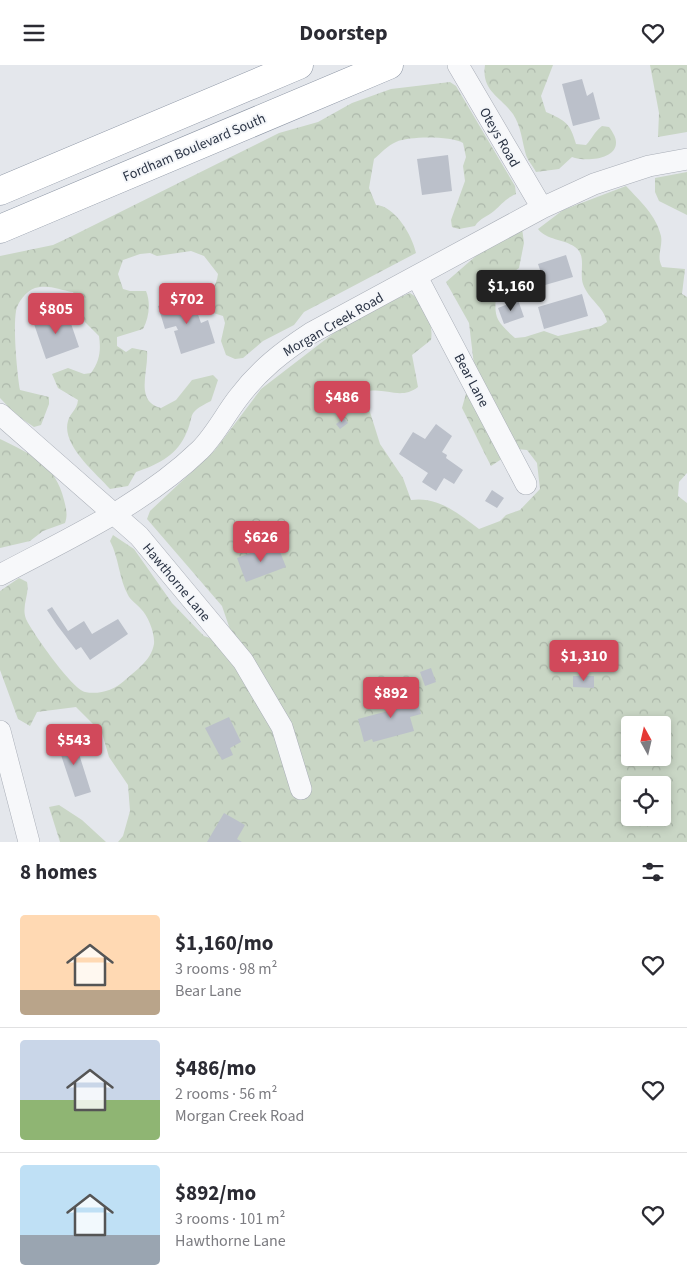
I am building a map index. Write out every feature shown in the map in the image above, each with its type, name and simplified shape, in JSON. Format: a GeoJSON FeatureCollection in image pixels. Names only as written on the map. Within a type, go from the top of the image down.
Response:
{"type":"FeatureCollection","features":[{"type":"Feature","properties":{"kind":"highway"},"geometry":{"type":"LineString","coordinates":[[0,191],[299,65]]}},
{"type":"Feature","properties":{"kind":"highway","name":"Fordham Boulevard South"},"geometry":{"type":"LineString","coordinates":[[0,229],[388,65]]}},
{"type":"Feature","properties":{"kind":"street","name":"Oteys Road"},"geometry":{"type":"LineString","coordinates":[[458,65],[542,208]]}},
{"type":"Feature","properties":{"kind":"street","name":"Morgan Creek Road"},"geometry":{"type":"LineString","coordinates":[[0,575],[114,515],[172,475],[202,449],[238,398],[276,356],[311,333],[542,208],[594,184],[650,167],[687,159]]}},
{"type":"Feature","properties":{"kind":"street","name":"Bear Lane"},"geometry":{"type":"LineString","coordinates":[[417,277],[526,484]]}},
{"type":"Feature","properties":{"kind":"street","name":"Hawthorne Lane"},"geometry":{"type":"LineString","coordinates":[[0,414],[139,536],[242,661],[282,727],[301,789]]}},
{"type":"Feature","properties":{"kind":"street"},"geometry":{"type":"LineString","coordinates":[[0,731],[29,842]]}},
{"type":"Feature","properties":{"kind":"green space"},"geometry":{"type":"Polygon","coordinates":[[[485,65],[553,65],[541,96],[546,112],[566,123],[572,131],[576,144],[586,145],[602,126],[609,127],[615,138],[615,148],[606,156],[591,159],[572,157],[559,169],[536,172],[526,155],[516,119],[493,93],[486,81],[485,65]]]}},
{"type":"Feature","properties":{"kind":"green space"},"geometry":{"type":"Polygon","coordinates":[[[650,65],[687,65],[687,132],[658,137],[659,113],[650,65]]]}},
{"type":"Feature","properties":{"kind":"green space"},"geometry":{"type":"Polygon","coordinates":[[[450,82],[456,86],[515,186],[516,194],[475,226],[459,229],[452,227],[451,220],[465,181],[463,166],[466,157],[463,143],[449,139],[430,138],[402,140],[393,143],[374,159],[369,188],[376,205],[390,210],[402,223],[411,238],[416,253],[304,312],[294,325],[263,341],[243,358],[235,359],[226,355],[221,341],[225,323],[223,316],[207,311],[203,305],[216,283],[218,274],[204,256],[191,251],[157,256],[150,253],[140,254],[123,260],[118,274],[123,289],[146,291],[149,310],[143,329],[117,337],[117,346],[126,352],[132,348],[147,351],[145,392],[148,399],[161,408],[176,400],[192,380],[213,375],[218,380],[211,401],[194,412],[185,436],[176,449],[158,463],[136,472],[128,486],[110,489],[81,458],[67,430],[68,421],[78,400],[58,388],[52,374],[68,368],[84,374],[91,373],[98,360],[100,346],[99,336],[84,321],[81,306],[73,292],[49,287],[35,288],[25,294],[17,308],[15,339],[20,390],[49,397],[49,404],[41,425],[34,427],[16,415],[0,398],[0,256],[53,245],[279,133],[318,122],[352,103],[391,89],[450,82]]]}},
{"type":"Feature","properties":{"kind":"green space"},"geometry":{"type":"Polygon","coordinates":[[[687,172],[687,215],[659,201],[655,192],[655,178],[687,172]]]}},
{"type":"Feature","properties":{"kind":"green space"},"geometry":{"type":"Polygon","coordinates":[[[626,186],[647,209],[659,228],[661,236],[660,263],[662,267],[685,269],[682,294],[687,297],[687,473],[679,482],[678,496],[687,503],[687,842],[118,842],[123,836],[130,811],[128,785],[109,757],[102,733],[76,707],[37,712],[30,726],[18,719],[0,670],[0,591],[19,578],[27,582],[28,587],[24,609],[26,619],[53,659],[79,689],[85,692],[96,693],[116,687],[146,660],[152,650],[154,640],[146,616],[130,599],[125,589],[110,541],[113,535],[134,549],[172,603],[204,636],[236,647],[222,606],[147,519],[150,511],[215,450],[261,389],[356,316],[410,293],[420,301],[427,313],[432,333],[431,340],[412,355],[418,387],[406,393],[369,391],[365,396],[380,444],[403,478],[411,500],[421,499],[439,503],[456,512],[479,529],[500,521],[506,515],[520,510],[540,489],[537,463],[527,450],[517,449],[491,466],[487,459],[462,408],[474,365],[469,323],[446,282],[500,235],[522,228],[524,243],[519,268],[497,284],[495,309],[498,320],[502,325],[515,338],[544,331],[558,336],[601,326],[607,322],[603,312],[588,294],[583,284],[582,259],[579,250],[571,244],[541,233],[538,229],[563,210],[626,186]]]}},
{"type":"Feature","properties":{"kind":"green space"},"geometry":{"type":"Polygon","coordinates":[[[0,439],[32,456],[48,469],[60,488],[67,514],[65,523],[43,531],[30,541],[0,548],[0,439]]]}},
{"type":"Feature","properties":{"kind":"green space"},"geometry":{"type":"Polygon","coordinates":[[[59,805],[82,820],[106,842],[60,842],[49,807],[59,805]]]}},
{"type":"Feature","properties":{"kind":"building"},"geometry":{"type":"Polygon","coordinates":[[[582,79],[587,96],[593,92],[600,119],[573,126],[562,84],[582,79]]]}},
{"type":"Feature","properties":{"kind":"building"},"geometry":{"type":"Polygon","coordinates":[[[448,155],[452,191],[422,195],[417,159],[448,155]]]}},
{"type":"Feature","properties":{"kind":"building"},"geometry":{"type":"Polygon","coordinates":[[[566,255],[573,277],[545,285],[538,264],[566,255]]]}},
{"type":"Feature","properties":{"kind":"building"},"geometry":{"type":"Polygon","coordinates":[[[64,293],[69,308],[48,316],[43,301],[64,293]]]}},
{"type":"Feature","properties":{"kind":"building"},"geometry":{"type":"Polygon","coordinates":[[[582,294],[588,316],[544,329],[538,307],[582,294]]]}},
{"type":"Feature","properties":{"kind":"building"},"geometry":{"type":"Polygon","coordinates":[[[191,295],[201,323],[208,320],[215,343],[181,354],[174,331],[178,330],[176,326],[165,329],[158,306],[191,295]]]}},
{"type":"Feature","properties":{"kind":"building"},"geometry":{"type":"Polygon","coordinates":[[[518,300],[524,317],[504,324],[498,308],[518,300]]]}},
{"type":"Feature","properties":{"kind":"building"},"geometry":{"type":"Polygon","coordinates":[[[67,312],[79,347],[46,359],[34,324],[67,312]]]}},
{"type":"Feature","properties":{"kind":"building"},"geometry":{"type":"Polygon","coordinates":[[[344,418],[348,423],[340,429],[336,424],[344,418]]]}},
{"type":"Feature","properties":{"kind":"building"},"geometry":{"type":"Polygon","coordinates":[[[436,424],[452,436],[442,452],[447,455],[446,458],[463,470],[454,484],[444,478],[436,491],[422,482],[428,473],[399,454],[413,432],[425,439],[436,424]]]}},
{"type":"Feature","properties":{"kind":"building"},"geometry":{"type":"Polygon","coordinates":[[[492,490],[504,498],[497,508],[485,501],[492,490]]]}},
{"type":"Feature","properties":{"kind":"building"},"geometry":{"type":"Polygon","coordinates":[[[270,546],[272,551],[279,549],[286,567],[246,582],[237,558],[270,546]]]}},
{"type":"Feature","properties":{"kind":"building"},"geometry":{"type":"Polygon","coordinates":[[[52,607],[68,631],[84,621],[92,634],[118,619],[128,634],[90,660],[81,647],[76,650],[57,625],[47,610],[52,607]]]}},
{"type":"Feature","properties":{"kind":"building"},"geometry":{"type":"Polygon","coordinates":[[[431,668],[436,682],[425,686],[420,672],[431,668]]]}},
{"type":"Feature","properties":{"kind":"building"},"geometry":{"type":"Polygon","coordinates":[[[573,676],[594,676],[594,688],[573,687],[573,676]]]}},
{"type":"Feature","properties":{"kind":"building"},"geometry":{"type":"Polygon","coordinates":[[[415,691],[421,714],[410,717],[414,731],[373,742],[372,739],[364,742],[358,719],[388,711],[386,702],[402,698],[401,695],[415,691]]]}},
{"type":"Feature","properties":{"kind":"building"},"geometry":{"type":"Polygon","coordinates":[[[229,717],[241,742],[230,748],[233,755],[222,760],[205,728],[229,717]]]}},
{"type":"Feature","properties":{"kind":"building"},"geometry":{"type":"Polygon","coordinates":[[[73,735],[91,792],[75,797],[56,740],[73,735]]]}},
{"type":"Feature","properties":{"kind":"building"},"geometry":{"type":"Polygon","coordinates":[[[224,813],[245,825],[237,839],[242,842],[207,842],[224,813]]]}}]}
